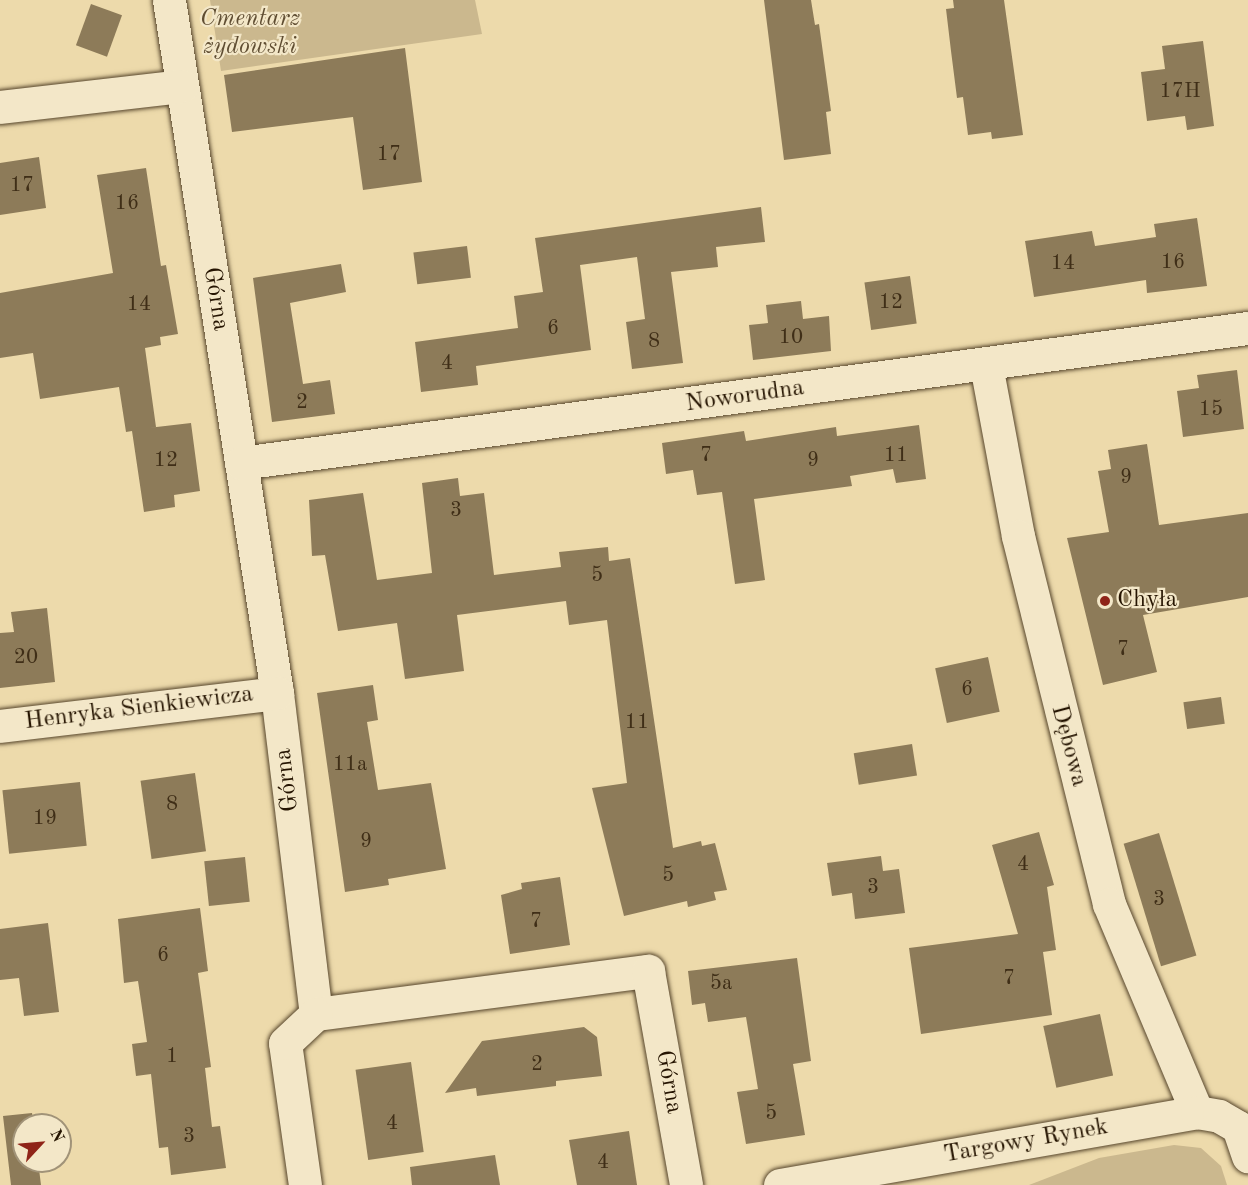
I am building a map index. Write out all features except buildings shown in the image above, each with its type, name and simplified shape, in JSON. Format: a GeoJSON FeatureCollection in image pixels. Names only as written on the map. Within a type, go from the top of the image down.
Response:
{"type":"FeatureCollection","features":[{"type":"Feature","properties":{"kind":"street","name":"Górna"},"geometry":{"type":"LineString","coordinates":[[169,0],[277,693],[316,1014],[648,971],[686,1185]]}},
{"type":"Feature","properties":{"kind":"street"},"geometry":{"type":"LineString","coordinates":[[0,107],[182,86]]}},
{"type":"Feature","properties":{"kind":"street","name":"Noworudna"},"geometry":{"type":"LineString","coordinates":[[241,464],[1248,328]]}},
{"type":"Feature","properties":{"kind":"street","name":"Dębowa"},"geometry":{"type":"LineString","coordinates":[[986,365],[1023,559],[1109,904],[1197,1112]]}},
{"type":"Feature","properties":{"kind":"street","name":"Henryka Sienkiewicza"},"geometry":{"type":"LineString","coordinates":[[0,726],[277,693]]}},
{"type":"Feature","properties":{"kind":"street"},"geometry":{"type":"LineString","coordinates":[[305,1185],[285,1043],[316,1014]]}},
{"type":"Feature","properties":{"kind":"street","name":"Targowy Rynek"},"geometry":{"type":"LineString","coordinates":[[780,1185],[1197,1112],[1219,1116],[1238,1127],[1248,1156]]}},
{"type":"Feature","properties":{"kind":"green space","name":"Cmentarz żydowski"},"geometry":{"type":"Polygon","coordinates":[[[210,0],[475,0],[482,34],[221,71],[210,0]]]}},
{"type":"Feature","properties":{"kind":"green space"},"geometry":{"type":"Polygon","coordinates":[[[1174,1145],[1201,1148],[1221,1166],[1227,1185],[1029,1185],[1099,1158],[1174,1145]]]}},
{"type":"Feature","properties":{"kind":"place","name":"Chyła"},"geometry":{"type":"Point","coordinates":[1105,601]}}]}
